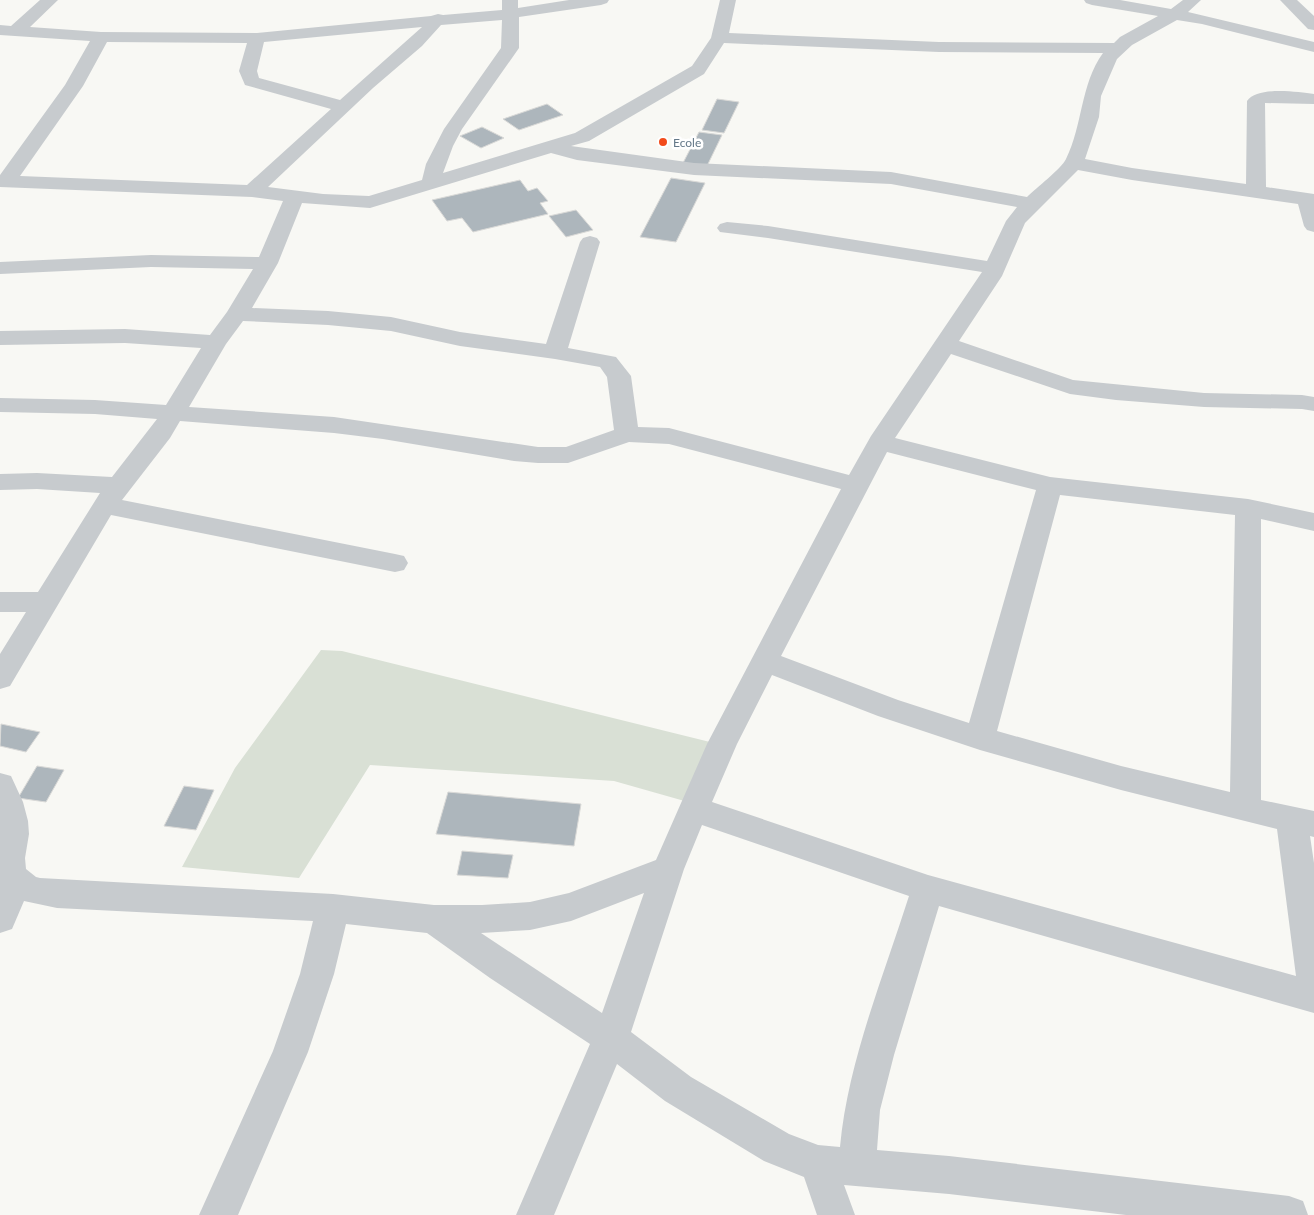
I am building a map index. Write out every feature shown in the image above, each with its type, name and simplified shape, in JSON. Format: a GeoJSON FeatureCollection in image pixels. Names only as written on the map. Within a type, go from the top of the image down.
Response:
{"type":"FeatureCollection","features":[{"type":"Feature","properties":{"kind":"street"},"geometry":{"type":"LineString","coordinates":[[7,31],[50,0]]}},
{"type":"Feature","properties":{"kind":"street"},"geometry":{"type":"LineString","coordinates":[[7,31],[101,37],[257,38],[438,19],[509,7],[601,0]]}},
{"type":"Feature","properties":{"kind":"street"},"geometry":{"type":"LineString","coordinates":[[4,181],[252,191],[366,203],[582,137],[698,70],[719,38],[728,0]]}},
{"type":"Feature","properties":{"kind":"street"},"geometry":{"type":"LineString","coordinates":[[1092,0],[1184,7],[1314,46]]}},
{"type":"Feature","properties":{"kind":"street"},"geometry":{"type":"LineString","coordinates":[[1288,0],[1314,25]]}},
{"type":"Feature","properties":{"kind":"street"},"geometry":{"type":"LineString","coordinates":[[431,184],[437,162],[449,136],[510,48],[512,42],[509,7]]}},
{"type":"Feature","properties":{"kind":"street"},"geometry":{"type":"LineString","coordinates":[[535,1215],[580,1105],[611,1038],[668,869],[722,744],[856,485],[880,442],[994,268],[1016,221],[1074,163],[1090,117],[1092,96],[1105,64],[1117,48],[1184,7]]}},
{"type":"Feature","properties":{"kind":"street"},"geometry":{"type":"LineString","coordinates":[[384,25],[390,8]]}},
{"type":"Feature","properties":{"kind":"street"},"geometry":{"type":"LineString","coordinates":[[252,191],[344,106],[357,91],[428,33],[438,19]]}},
{"type":"Feature","properties":{"kind":"street"},"geometry":{"type":"LineString","coordinates":[[4,181],[74,86],[101,37]]}},
{"type":"Feature","properties":{"kind":"street"},"geometry":{"type":"LineString","coordinates":[[257,38],[248,71],[252,81],[344,106]]}},
{"type":"Feature","properties":{"kind":"street"},"geometry":{"type":"LineString","coordinates":[[719,38],[939,47],[1117,48]]}},
{"type":"Feature","properties":{"kind":"street"},"geometry":{"type":"LineString","coordinates":[[1256,192],[1256,101],[1259,98],[1269,96],[1314,99]]}},
{"type":"Feature","properties":{"kind":"street"},"geometry":{"type":"LineString","coordinates":[[553,147],[578,154],[694,169],[891,178],[1031,204]]}},
{"type":"Feature","properties":{"kind":"street"},"geometry":{"type":"LineString","coordinates":[[1074,163],[1132,174],[1310,200],[1314,226]]}},
{"type":"Feature","properties":{"kind":"street"},"geometry":{"type":"LineString","coordinates":[[0,678],[44,602],[111,496],[161,433],[216,342],[238,314],[267,263],[295,197]]}},
{"type":"Feature","properties":{"kind":"street"},"geometry":{"type":"LineString","coordinates":[[727,228],[784,235],[994,268]]}},
{"type":"Feature","properties":{"kind":"street"},"geometry":{"type":"LineString","coordinates":[[555,352],[590,242]]}},
{"type":"Feature","properties":{"kind":"street"},"geometry":{"type":"LineString","coordinates":[[0,268],[151,262],[267,263]]}},
{"type":"Feature","properties":{"kind":"street"},"geometry":{"type":"LineString","coordinates":[[238,314],[391,324],[460,340],[555,352],[608,362],[620,376],[627,434]]}},
{"type":"Feature","properties":{"kind":"street"},"geometry":{"type":"LineString","coordinates":[[0,338],[125,336],[216,342]]}},
{"type":"Feature","properties":{"kind":"street"},"geometry":{"type":"LineString","coordinates":[[945,344],[1070,387],[1116,393],[1204,400],[1302,402],[1314,404]]}},
{"type":"Feature","properties":{"kind":"street"},"geometry":{"type":"LineString","coordinates":[[0,404],[95,408],[334,425],[514,453],[538,455],[568,454],[627,434],[669,436],[856,485]]}},
{"type":"Feature","properties":{"kind":"street"},"geometry":{"type":"LineString","coordinates":[[880,442],[1050,485],[1248,508],[1314,522]]}},
{"type":"Feature","properties":{"kind":"street"},"geometry":{"type":"LineString","coordinates":[[0,482],[37,481],[111,496],[395,563]]}},
{"type":"Feature","properties":{"kind":"street"},"geometry":{"type":"LineString","coordinates":[[980,738],[1050,485]]}},
{"type":"Feature","properties":{"kind":"street"},"geometry":{"type":"LineString","coordinates":[[1245,809],[1248,508]]}},
{"type":"Feature","properties":{"kind":"street"},"geometry":{"type":"LineString","coordinates":[[0,602],[44,602]]}},
{"type":"Feature","properties":{"kind":"street"},"geometry":{"type":"LineString","coordinates":[[765,660],[888,708],[980,738],[1121,778],[1303,822],[1314,979]]}},
{"type":"Feature","properties":{"kind":"street"},"geometry":{"type":"LineString","coordinates":[[0,785],[10,808],[13,834],[0,919]]}},
{"type":"Feature","properties":{"kind":"street"},"geometry":{"type":"LineString","coordinates":[[694,809],[928,889],[1314,997]]}},
{"type":"Feature","properties":{"kind":"street"},"geometry":{"type":"LineString","coordinates":[[8,867],[33,891],[57,894],[333,908],[434,920],[482,920],[530,916],[571,906],[668,869]]}},
{"type":"Feature","properties":{"kind":"street"},"geometry":{"type":"LineString","coordinates":[[858,1168],[862,1110],[876,1055],[928,889]]}},
{"type":"Feature","properties":{"kind":"street"},"geometry":{"type":"LineString","coordinates":[[218,1215],[290,1052],[317,974],[333,908]]}},
{"type":"Feature","properties":{"kind":"street"},"geometry":{"type":"LineString","coordinates":[[434,920],[502,968],[611,1038],[686,1094],[777,1148],[818,1164],[949,1175],[1288,1215]]}},
{"type":"Feature","properties":{"kind":"street"},"geometry":{"type":"LineString","coordinates":[[818,1164],[836,1215]]}},
{"type":"Feature","properties":{"kind":"shaded area"},"geometry":{"type":"Polygon","coordinates":[[[321,650],[342,651],[714,743],[688,802],[614,781],[370,765],[299,878],[182,867],[235,768],[321,650]]]}},
{"type":"Feature","properties":{"kind":"building"},"geometry":{"type":"Polygon","coordinates":[[[717,99],[739,102],[724,133],[702,130],[717,99]]]}},
{"type":"Feature","properties":{"kind":"building"},"geometry":{"type":"Polygon","coordinates":[[[547,104],[563,115],[519,130],[503,119],[547,104]]]}},
{"type":"Feature","properties":{"kind":"building"},"geometry":{"type":"Polygon","coordinates":[[[482,127],[504,138],[481,148],[460,136],[482,127]]]}},
{"type":"Feature","properties":{"kind":"building"},"geometry":{"type":"Polygon","coordinates":[[[699,132],[722,135],[707,166],[683,163],[699,132]]]}},
{"type":"Feature","properties":{"kind":"building"},"geometry":{"type":"Polygon","coordinates":[[[671,178],[705,183],[676,242],[640,237],[671,178]]]}},
{"type":"Feature","properties":{"kind":"building"},"geometry":{"type":"Polygon","coordinates":[[[520,180],[528,191],[537,188],[548,201],[540,203],[548,214],[473,232],[462,218],[447,221],[432,200],[520,180]]]}},
{"type":"Feature","properties":{"kind":"building"},"geometry":{"type":"Polygon","coordinates":[[[576,210],[593,230],[566,237],[549,216],[576,210]]]}},
{"type":"Feature","properties":{"kind":"building"},"geometry":{"type":"Polygon","coordinates":[[[1,724],[40,732],[26,752],[0,746],[1,724]]]}},
{"type":"Feature","properties":{"kind":"building"},"geometry":{"type":"Polygon","coordinates":[[[37,766],[64,770],[46,802],[18,798],[37,766]]]}},
{"type":"Feature","properties":{"kind":"building"},"geometry":{"type":"Polygon","coordinates":[[[184,786],[214,790],[196,830],[164,826],[184,786]]]}},
{"type":"Feature","properties":{"kind":"building"},"geometry":{"type":"Polygon","coordinates":[[[448,792],[581,804],[574,846],[436,834],[448,792]]]}},
{"type":"Feature","properties":{"kind":"building"},"geometry":{"type":"Polygon","coordinates":[[[462,851],[513,855],[508,878],[457,875],[462,851]]]}},
{"type":"Feature","properties":{"kind":"place","name":"Ecole"},"geometry":{"type":"Point","coordinates":[663,142]}}]}
